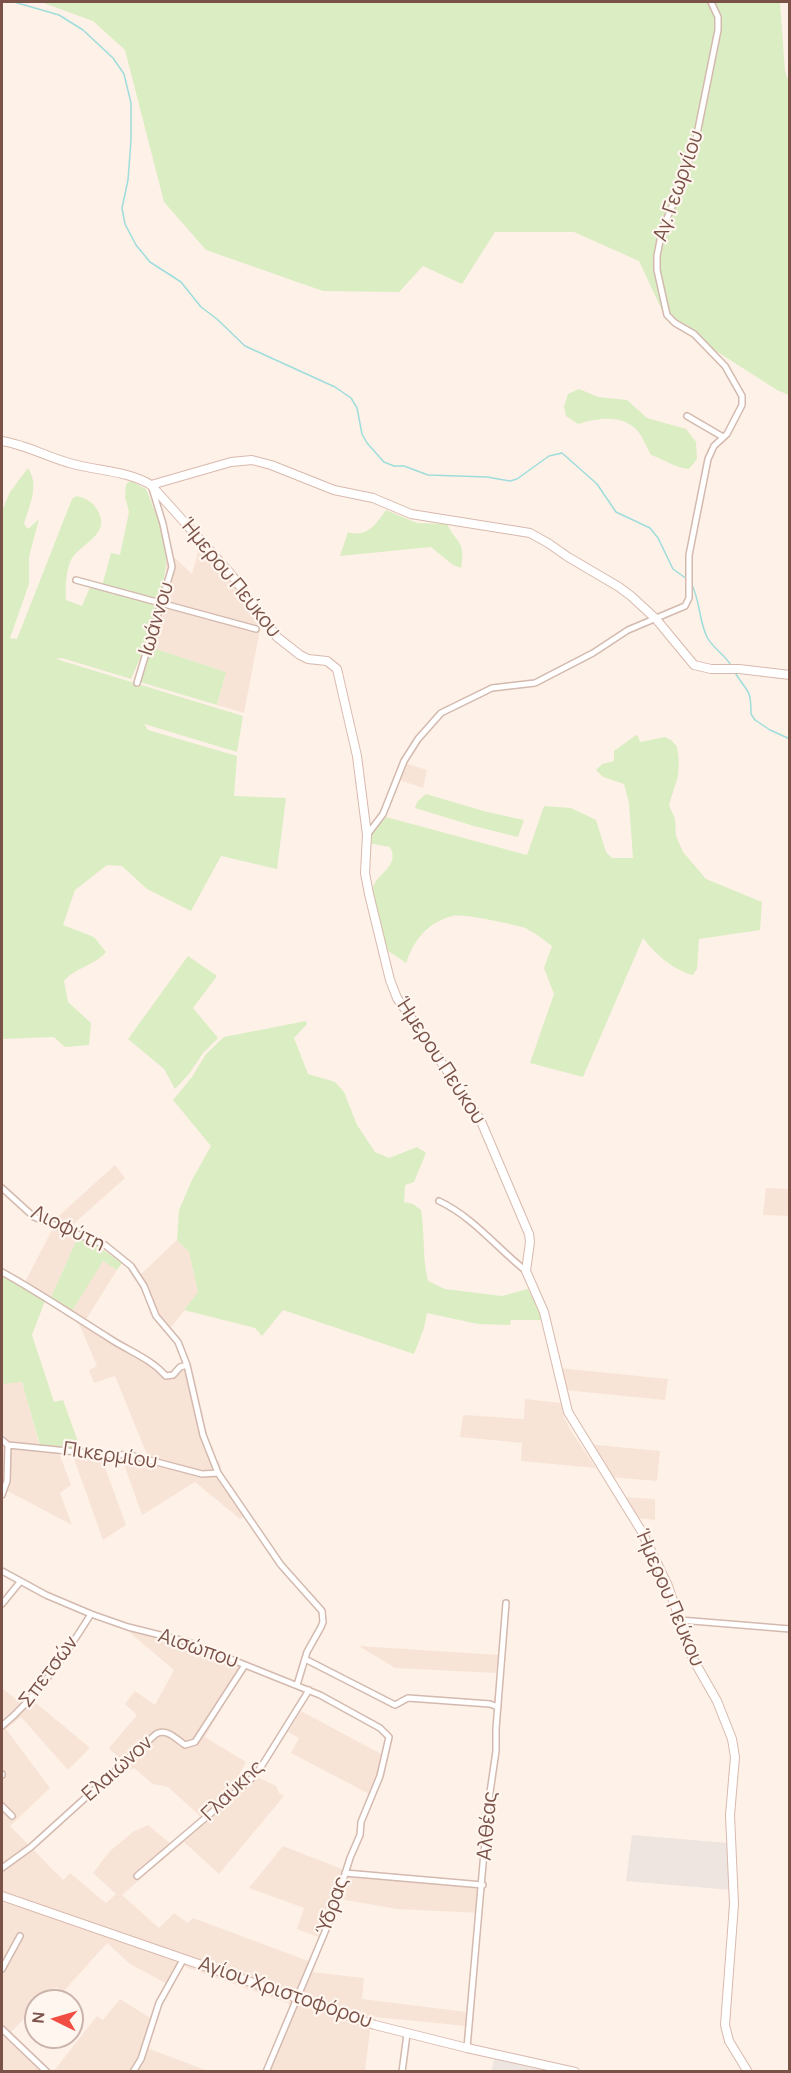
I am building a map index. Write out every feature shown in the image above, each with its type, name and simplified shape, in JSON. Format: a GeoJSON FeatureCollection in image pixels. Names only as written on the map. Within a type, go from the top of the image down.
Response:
{"type":"FeatureCollection","features":[{"type":"Feature","properties":{"kind":"street","name":"Αγ. Γεωργίου"},"geometry":{"type":"LineString","coordinates":[[656,619],[688,602],[689,555],[708,459],[714,446],[727,434],[742,405],[742,396],[725,366],[694,334],[675,323],[667,315],[657,263],[662,230],[683,179],[700,123],[718,30],[718,17],[711,2]]}},
{"type":"Feature","properties":{"kind":"street"},"geometry":{"type":"LineString","coordinates":[[687,416],[723,436]]}},
{"type":"Feature","properties":{"kind":"street","name":"Ήμερου Πεύκου"},"geometry":{"type":"LineString","coordinates":[[2,441],[26,446],[75,465],[140,478],[150,485],[230,573],[277,637],[300,655],[327,661],[337,669],[354,738],[367,835],[365,873],[390,980],[409,1016],[484,1127],[497,1163],[529,1234],[530,1246],[526,1271],[544,1312],[568,1412],[588,1447],[633,1514],[668,1586],[688,1647],[717,1701],[729,1730],[734,1750],[730,1815],[733,1914],[725,2025],[729,2041],[748,2072]]}},
{"type":"Feature","properties":{"kind":"street"},"geometry":{"type":"LineString","coordinates":[[150,485],[242,459],[261,462],[334,490],[362,495],[411,514],[530,534],[619,587],[656,619],[694,665],[711,669],[739,669],[789,675]]}},
{"type":"Feature","properties":{"kind":"street","name":"Ιωάννου"},"geometry":{"type":"LineString","coordinates":[[138,683],[170,578],[172,563],[150,485]]}},
{"type":"Feature","properties":{"kind":"street"},"geometry":{"type":"LineString","coordinates":[[76,580],[256,629]]}},
{"type":"Feature","properties":{"kind":"street"},"geometry":{"type":"LineString","coordinates":[[367,835],[383,814],[404,760],[418,739],[441,713],[492,688],[535,683],[593,653],[628,630],[656,619]]}},
{"type":"Feature","properties":{"kind":"street","name":"Λιοφύτη"},"geometry":{"type":"LineString","coordinates":[[2,1188],[34,1217],[105,1245],[131,1266],[144,1286],[156,1316],[179,1344],[187,1365],[203,1435],[218,1473],[281,1565],[322,1611],[321,1628],[305,1659],[297,1685]]}},
{"type":"Feature","properties":{"kind":"street"},"geometry":{"type":"LineString","coordinates":[[439,1201],[462,1215],[526,1271]]}},
{"type":"Feature","properties":{"kind":"street"},"geometry":{"type":"LineString","coordinates":[[2,1272],[53,1301],[115,1342],[154,1363],[166,1376],[173,1376],[180,1367],[187,1365]]}},
{"type":"Feature","properties":{"kind":"street"},"geometry":{"type":"LineString","coordinates":[[2,1440],[8,1445],[7,1481],[2,1495]]}},
{"type":"Feature","properties":{"kind":"street","name":"Πικερμίου"},"geometry":{"type":"LineString","coordinates":[[8,1445],[130,1455],[202,1474],[218,1473]]}},
{"type":"Feature","properties":{"kind":"street","name":"Αισώπου"},"geometry":{"type":"LineString","coordinates":[[2,1571],[20,1582],[91,1614],[128,1627],[179,1639],[309,1690],[380,1728],[389,1737]]}},
{"type":"Feature","properties":{"kind":"street"},"geometry":{"type":"LineString","coordinates":[[2,1604],[20,1582]]}},
{"type":"Feature","properties":{"kind":"street","name":"Αλθέας"},"geometry":{"type":"LineString","coordinates":[[467,2048],[506,1603]]}},
{"type":"Feature","properties":{"kind":"street","name":"Σπετσών"},"geometry":{"type":"LineString","coordinates":[[2,1726],[21,1710],[35,1693],[91,1614]]}},
{"type":"Feature","properties":{"kind":"street"},"geometry":{"type":"LineString","coordinates":[[680,1620],[789,1629]]}},
{"type":"Feature","properties":{"kind":"street"},"geometry":{"type":"LineString","coordinates":[[305,1659],[395,1705],[408,1698],[490,1704],[498,1707]]}},
{"type":"Feature","properties":{"kind":"street","name":"Ελαιώνον"},"geometry":{"type":"LineString","coordinates":[[2,1869],[31,1847],[156,1734],[167,1732],[185,1745],[192,1745],[245,1665]]}},
{"type":"Feature","properties":{"kind":"street","name":"Γλαύκης"},"geometry":{"type":"LineString","coordinates":[[137,1876],[251,1779],[261,1767],[309,1690]]}},
{"type":"Feature","properties":{"kind":"street","name":"Ύδρας"},"geometry":{"type":"LineString","coordinates":[[266,2072],[332,1915],[360,1835],[361,1822],[380,1776],[389,1737]]}},
{"type":"Feature","properties":{"kind":"street"},"geometry":{"type":"LineString","coordinates":[[2,1806],[12,1816]]}},
{"type":"Feature","properties":{"kind":"street"},"geometry":{"type":"LineString","coordinates":[[345,1873],[483,1885]]}},
{"type":"Feature","properties":{"kind":"street","name":"Αγίου Χριστοφόρου"},"geometry":{"type":"LineString","coordinates":[[2,1896],[344,2015],[407,2034],[544,2068],[575,2072]]}},
{"type":"Feature","properties":{"kind":"street"},"geometry":{"type":"LineString","coordinates":[[2,1969],[20,1936]]}},
{"type":"Feature","properties":{"kind":"street"},"geometry":{"type":"LineString","coordinates":[[133,2072],[141,2059],[159,2003],[184,1958]]}},
{"type":"Feature","properties":{"kind":"street"},"geometry":{"type":"LineString","coordinates":[[2,2029],[47,2072]]}},
{"type":"Feature","properties":{"kind":"street"},"geometry":{"type":"LineString","coordinates":[[402,2072],[407,2034]]}},
{"type":"Feature","properties":{"kind":"shaded area"},"geometry":{"type":"Polygon","coordinates":[[[200,545],[234,585],[261,624],[244,713],[217,705],[226,672],[144,646],[166,574],[166,554],[174,557],[192,574],[200,545]]]}},
{"type":"Feature","properties":{"kind":"shaded area"},"geometry":{"type":"Polygon","coordinates":[[[405,763],[427,770],[423,788],[399,780],[405,763]]]}},
{"type":"Feature","properties":{"kind":"shaded area"},"geometry":{"type":"Polygon","coordinates":[[[115,1165],[125,1178],[69,1228],[52,1222],[115,1165]]]}},
{"type":"Feature","properties":{"kind":"shaded area"},"geometry":{"type":"Polygon","coordinates":[[[766,1188],[789,1189],[789,1216],[763,1215],[766,1188]]]}},
{"type":"Feature","properties":{"kind":"shaded area"},"geometry":{"type":"Polygon","coordinates":[[[53,1228],[78,1237],[51,1297],[25,1282],[53,1228]]]}},
{"type":"Feature","properties":{"kind":"shaded area"},"geometry":{"type":"Polygon","coordinates":[[[177,1240],[189,1252],[198,1293],[169,1330],[157,1315],[140,1275],[177,1240]]]}},
{"type":"Feature","properties":{"kind":"shaded area"},"geometry":{"type":"Polygon","coordinates":[[[103,1260],[117,1270],[85,1321],[155,1361],[170,1375],[188,1363],[205,1435],[214,1459],[219,1461],[221,1474],[247,1515],[240,1519],[195,1482],[142,1515],[120,1453],[148,1457],[115,1376],[94,1383],[89,1370],[97,1366],[80,1326],[69,1315],[103,1260]]]}},
{"type":"Feature","properties":{"kind":"shaded area"},"geometry":{"type":"Polygon","coordinates":[[[559,1368],[668,1379],[665,1400],[564,1390],[559,1368]]]}},
{"type":"Feature","properties":{"kind":"shaded area"},"geometry":{"type":"Polygon","coordinates":[[[22,1381],[41,1452],[59,1453],[71,1485],[60,1493],[72,1525],[2,1488],[2,1384],[22,1381]]]}},
{"type":"Feature","properties":{"kind":"shaded area"},"geometry":{"type":"Polygon","coordinates":[[[525,1399],[561,1403],[564,1417],[571,1431],[596,1468],[521,1461],[522,1443],[460,1437],[463,1415],[524,1419],[525,1399]]]}},
{"type":"Feature","properties":{"kind":"shaded area"},"geometry":{"type":"Polygon","coordinates":[[[588,1444],[660,1451],[657,1481],[610,1477],[588,1444]]]}},
{"type":"Feature","properties":{"kind":"shaded area"},"geometry":{"type":"Polygon","coordinates":[[[73,1456],[102,1459],[126,1525],[103,1540],[73,1456]]]}},
{"type":"Feature","properties":{"kind":"shaded area"},"geometry":{"type":"Polygon","coordinates":[[[623,1497],[655,1499],[655,1520],[636,1518],[623,1497]]]}},
{"type":"Feature","properties":{"kind":"shaded area"},"geometry":{"type":"Polygon","coordinates":[[[127,1625],[247,1664],[205,1737],[246,1762],[239,1775],[248,1780],[253,1775],[276,1786],[279,1793],[284,1796],[219,1874],[184,1842],[122,1895],[159,1928],[174,1913],[188,1923],[193,1918],[311,1962],[321,1938],[297,1929],[304,1908],[249,1888],[283,1846],[347,1871],[484,1883],[481,1913],[397,1909],[340,1899],[312,1972],[364,1978],[362,1999],[467,2012],[466,2026],[346,2014],[371,2023],[365,2071],[264,2071],[290,2008],[288,2003],[183,1966],[171,1986],[130,1964],[107,1943],[66,1989],[56,1987],[54,1989],[24,1989],[24,2019],[10,2033],[24,2046],[24,2049],[27,2049],[51,2071],[2,2071],[2,1688],[23,1705],[30,1698],[90,1748],[68,1770],[21,1717],[6,1729],[50,1788],[10,1826],[63,1880],[70,1873],[106,1903],[116,1894],[93,1873],[110,1851],[133,1832],[148,1825],[172,1845],[202,1818],[168,1787],[153,1784],[134,1768],[131,1770],[109,1748],[137,1715],[125,1704],[135,1691],[155,1705],[174,1670],[129,1632],[127,1625]]]}},
{"type":"Feature","properties":{"kind":"shaded area"},"geometry":{"type":"Polygon","coordinates":[[[359,1646],[498,1655],[496,1673],[395,1668],[359,1646]]]}},
{"type":"Feature","properties":{"kind":"shaded area"},"geometry":{"type":"Polygon","coordinates":[[[301,1711],[383,1755],[371,1795],[291,1753],[299,1738],[288,1732],[301,1711]]]}},
{"type":"Feature","properties":{"kind":"shaded area"},"geometry":{"type":"Polygon","coordinates":[[[632,1835],[728,1843],[730,1890],[626,1881],[632,1835]]]}},
{"type":"Feature","properties":{"kind":"shaded area"},"geometry":{"type":"Polygon","coordinates":[[[120,1999],[155,2021],[147,2048],[208,2071],[53,2072],[71,2049],[84,2049],[84,2033],[97,2016],[103,2020],[120,1999]]]}},
{"type":"Feature","properties":{"kind":"shaded area"},"geometry":{"type":"Polygon","coordinates":[[[495,2057],[542,2068],[542,2071],[491,2072],[495,2057]]]}},
{"type":"Feature","properties":{"kind":"green space"},"geometry":{"type":"Polygon","coordinates":[[[41,2],[780,2],[785,71],[790,85],[789,395],[777,390],[666,319],[639,261],[574,232],[495,232],[462,284],[423,266],[399,292],[323,291],[206,250],[164,202],[125,50],[93,21],[41,2]]]}},
{"type":"Feature","properties":{"kind":"green space"},"geometry":{"type":"Polygon","coordinates":[[[579,389],[598,397],[627,400],[647,418],[686,429],[696,442],[697,459],[689,469],[651,455],[634,427],[619,420],[602,419],[578,424],[566,416],[564,406],[568,394],[579,389]]]}},
{"type":"Feature","properties":{"kind":"green space"},"geometry":{"type":"Polygon","coordinates":[[[28,468],[33,489],[24,524],[28,529],[39,519],[29,557],[29,584],[10,638],[17,639],[72,499],[77,496],[90,502],[99,513],[101,521],[97,534],[70,562],[66,600],[82,606],[90,587],[101,590],[111,553],[120,555],[129,512],[125,497],[126,484],[131,481],[146,489],[164,538],[166,567],[154,617],[131,679],[62,658],[56,659],[243,716],[237,752],[144,724],[148,730],[237,756],[234,796],[286,798],[277,869],[221,856],[191,911],[147,889],[122,866],[107,865],[75,890],[63,925],[94,937],[106,952],[64,981],[68,1002],[91,1023],[89,1045],[65,1047],[54,1037],[2,1039],[2,511],[10,492],[28,468]]]}},
{"type":"Feature","properties":{"kind":"green space"},"geometry":{"type":"Polygon","coordinates":[[[386,510],[417,523],[447,524],[460,543],[461,568],[453,565],[431,547],[340,556],[348,532],[366,531],[375,525],[386,510]]]}},
{"type":"Feature","properties":{"kind":"green space"},"geometry":{"type":"Polygon","coordinates":[[[150,647],[226,672],[217,705],[140,682],[150,647]]]}},
{"type":"Feature","properties":{"kind":"green space"},"geometry":{"type":"Polygon","coordinates":[[[636,735],[640,742],[665,737],[677,747],[678,776],[669,805],[675,819],[676,836],[683,852],[706,879],[762,902],[760,930],[699,939],[697,969],[693,975],[665,961],[643,938],[583,1077],[530,1063],[554,994],[544,968],[552,946],[525,928],[458,915],[435,923],[423,933],[406,963],[384,948],[371,896],[373,885],[390,865],[393,854],[390,847],[368,843],[369,836],[386,817],[527,855],[544,806],[571,808],[596,820],[606,852],[612,858],[633,858],[629,803],[624,784],[603,777],[596,770],[602,764],[614,761],[614,751],[636,735]]]}},
{"type":"Feature","properties":{"kind":"green space"},"geometry":{"type":"Polygon","coordinates":[[[426,794],[524,820],[518,837],[415,808],[417,802],[426,794]]]}},
{"type":"Feature","properties":{"kind":"green space"},"geometry":{"type":"Polygon","coordinates":[[[188,956],[217,976],[193,1008],[218,1038],[175,1089],[164,1069],[128,1039],[188,956]]]}},
{"type":"Feature","properties":{"kind":"green space"},"geometry":{"type":"Polygon","coordinates":[[[306,1021],[307,1024],[294,1038],[308,1074],[335,1082],[344,1092],[357,1125],[375,1152],[389,1158],[417,1147],[426,1153],[414,1182],[405,1185],[404,1202],[413,1204],[421,1210],[428,1281],[445,1289],[502,1296],[528,1289],[542,1320],[511,1320],[510,1325],[478,1324],[427,1313],[414,1354],[283,1310],[262,1336],[255,1328],[184,1310],[198,1292],[189,1252],[177,1240],[179,1210],[211,1146],[173,1100],[192,1077],[206,1054],[224,1037],[306,1021]]]}},
{"type":"Feature","properties":{"kind":"green space"},"geometry":{"type":"Polygon","coordinates":[[[78,1237],[95,1244],[122,1263],[117,1270],[103,1261],[72,1311],[51,1297],[78,1237]]]}},
{"type":"Feature","properties":{"kind":"green space"},"geometry":{"type":"Polygon","coordinates":[[[2,1276],[45,1301],[32,1335],[54,1402],[63,1400],[81,1450],[40,1446],[22,1382],[2,1384],[2,1276]]]}},
{"type":"Feature","properties":{"kind":"waterway"},"geometry":{"type":"LineString","coordinates":[[14,2],[59,15],[83,30],[113,58],[124,74],[131,103],[128,180],[122,208],[125,224],[136,245],[150,262],[181,282],[201,307],[245,346],[335,387],[351,398],[357,408],[362,434],[367,443],[384,462],[394,466],[404,466],[428,475],[487,477],[510,481],[517,479],[549,456],[562,453],[597,484],[616,512],[650,528],[658,538],[673,569],[687,579]]}},
{"type":"Feature","properties":{"kind":"waterway"},"geometry":{"type":"LineString","coordinates":[[692,585],[707,637],[732,667]]}},
{"type":"Feature","properties":{"kind":"waterway"},"geometry":{"type":"LineString","coordinates":[[734,671],[749,694],[751,714],[755,720],[790,739]]}}]}
